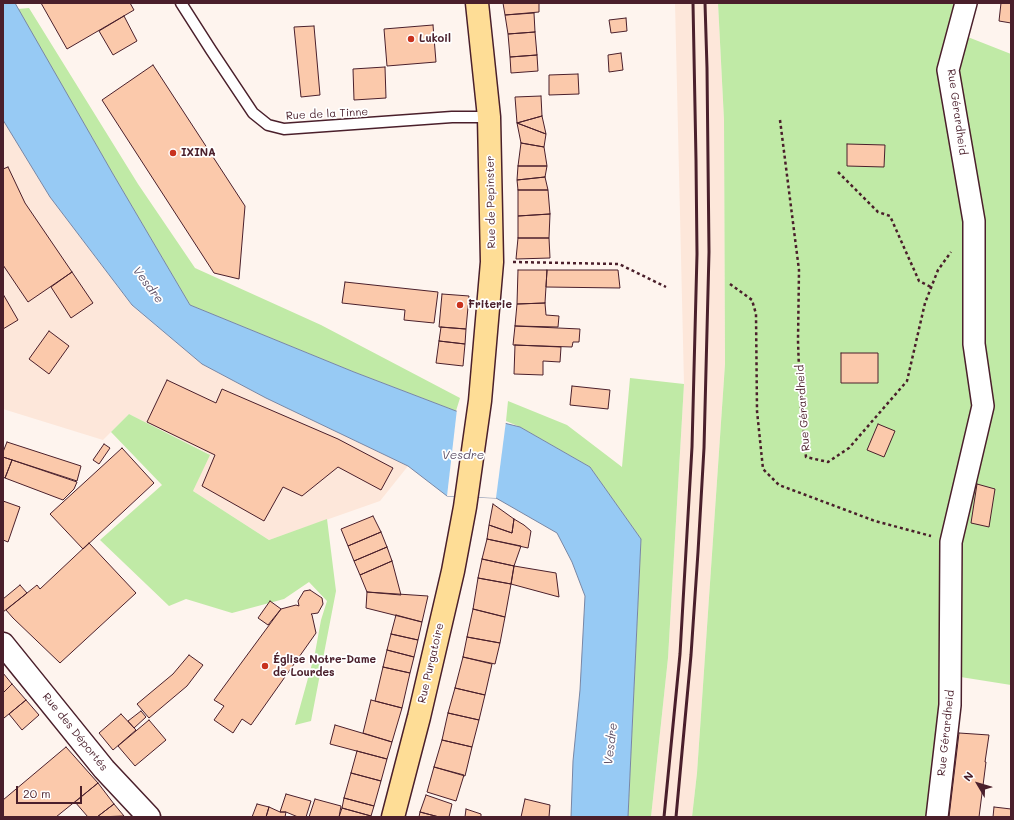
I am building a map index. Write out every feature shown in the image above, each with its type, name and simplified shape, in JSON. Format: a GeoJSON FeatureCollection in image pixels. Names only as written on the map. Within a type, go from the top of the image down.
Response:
{"type":"FeatureCollection","features":[{"type":"Feature","properties":{"kind":"main road","name":"Rue de Pepinster"},"geometry":{"type":"LineString","coordinates":[[465,507],[480,401],[492,262],[489,117],[477,3]]}},
{"type":"Feature","properties":{"kind":"main road","name":"Rue Purgatoire"},"geometry":{"type":"LineString","coordinates":[[393,817],[419,717],[453,571],[465,507]]}},
{"type":"Feature","properties":{"kind":"street","name":"Rue Gérardheid"},"geometry":{"type":"LineString","coordinates":[[937,817],[950,705],[951,542],[983,406],[974,344],[974,221],[948,70],[966,3]]}},
{"type":"Feature","properties":{"kind":"street","name":"Rue des Déportés"},"geometry":{"type":"LineString","coordinates":[[3,644],[104,769],[149,817]]}},
{"type":"Feature","properties":{"kind":"lane","name":"Rue de la Tinne"},"geometry":{"type":"LineString","coordinates":[[181,3],[252,113],[268,125],[284,129],[452,117],[489,117]]}},
{"type":"Feature","properties":{"kind":"path","name":"Rue Gérardheid"},"geometry":{"type":"LineString","coordinates":[[780,120],[799,270],[798,341],[800,391],[806,457],[828,462],[849,448],[907,381],[925,303],[938,270],[952,251]]}},
{"type":"Feature","properties":{"kind":"path"},"geometry":{"type":"LineString","coordinates":[[838,172],[878,212],[890,216],[919,280],[931,287]]}},
{"type":"Feature","properties":{"kind":"path"},"geometry":{"type":"LineString","coordinates":[[492,262],[619,264],[666,287]]}},
{"type":"Feature","properties":{"kind":"path"},"geometry":{"type":"LineString","coordinates":[[730,284],[752,300],[756,314],[757,411],[763,469],[780,486],[875,521],[951,542]]}},
{"type":"Feature","properties":{"kind":"shaded area"},"geometry":{"type":"Polygon","coordinates":[[[675,3],[718,3],[724,120],[725,364],[697,773],[692,817],[651,817],[668,658],[684,384],[675,3]]]}},
{"type":"Feature","properties":{"kind":"shaded area"},"geometry":{"type":"Polygon","coordinates":[[[3,120],[50,197],[132,306],[202,364],[266,398],[408,466],[380,501],[269,540],[193,491],[209,454],[129,414],[103,440],[3,409],[3,120]]]}},
{"type":"Feature","properties":{"kind":"green space"},"geometry":{"type":"Polygon","coordinates":[[[718,3],[957,3],[950,30],[1011,54],[1011,685],[948,675],[934,817],[692,817],[697,773],[725,364],[724,120],[718,3]]]}},
{"type":"Feature","properties":{"kind":"green space"},"geometry":{"type":"Polygon","coordinates":[[[29,8],[138,184],[195,268],[321,325],[460,398],[456,411],[354,372],[190,305],[18,9],[29,8]]]}},
{"type":"Feature","properties":{"kind":"green space"},"geometry":{"type":"Polygon","coordinates":[[[630,378],[684,384],[668,658],[651,817],[628,817],[641,539],[590,467],[520,427],[506,421],[508,401],[567,425],[622,467],[630,378]]]}},
{"type":"Feature","properties":{"kind":"green space"},"geometry":{"type":"Polygon","coordinates":[[[129,414],[210,455],[193,491],[269,540],[327,519],[336,591],[311,721],[295,725],[315,653],[321,620],[327,601],[309,582],[284,599],[232,613],[186,599],[169,606],[100,540],[162,485],[111,432],[129,414]]]}},
{"type":"Feature","properties":{"kind":"water","name":"Vesdre"},"geometry":{"type":"Polygon","coordinates":[[[3,3],[15,3],[190,305],[354,372],[456,411],[520,427],[590,467],[641,539],[628,817],[571,817],[573,761],[580,690],[585,596],[572,562],[557,533],[496,498],[447,496],[408,466],[266,398],[202,364],[132,305],[50,197],[3,120],[3,3]]]}},
{"type":"Feature","properties":{"kind":"pier"},"geometry":{"type":"Polygon","coordinates":[[[457,409],[506,421],[496,498],[447,496],[457,409]]]}},
{"type":"Feature","properties":{"kind":"building"},"geometry":{"type":"Polygon","coordinates":[[[41,3],[130,3],[134,10],[67,49],[41,3]]]}},
{"type":"Feature","properties":{"kind":"building"},"geometry":{"type":"Polygon","coordinates":[[[503,3],[539,3],[539,12],[505,15],[503,3]]]}},
{"type":"Feature","properties":{"kind":"building"},"geometry":{"type":"Polygon","coordinates":[[[1001,3],[1011,3],[1011,23],[999,21],[1001,3]]]}},
{"type":"Feature","properties":{"kind":"building"},"geometry":{"type":"Polygon","coordinates":[[[534,13],[535,32],[508,34],[505,15],[534,13]]]}},
{"type":"Feature","properties":{"kind":"building"},"geometry":{"type":"Polygon","coordinates":[[[124,16],[137,41],[113,55],[99,31],[124,16]]]}},
{"type":"Feature","properties":{"kind":"building"},"geometry":{"type":"Polygon","coordinates":[[[626,18],[627,31],[611,33],[609,20],[626,18]]]}},
{"type":"Feature","properties":{"kind":"building"},"geometry":{"type":"Polygon","coordinates":[[[433,25],[436,62],[387,66],[384,29],[433,25]]]}},
{"type":"Feature","properties":{"kind":"building"},"geometry":{"type":"Polygon","coordinates":[[[314,26],[320,95],[301,97],[294,27],[314,26]]]}},
{"type":"Feature","properties":{"kind":"building"},"geometry":{"type":"Polygon","coordinates":[[[535,32],[537,55],[510,57],[508,34],[535,32]]]}},
{"type":"Feature","properties":{"kind":"building"},"geometry":{"type":"Polygon","coordinates":[[[621,53],[623,70],[609,72],[608,55],[621,53]]]}},
{"type":"Feature","properties":{"kind":"building"},"geometry":{"type":"Polygon","coordinates":[[[537,55],[538,71],[511,73],[510,57],[537,55]]]}},
{"type":"Feature","properties":{"kind":"building","name":"IXINA"},"geometry":{"type":"Polygon","coordinates":[[[153,65],[245,206],[239,279],[214,273],[102,100],[153,65]]]}},
{"type":"Feature","properties":{"kind":"building"},"geometry":{"type":"Polygon","coordinates":[[[385,67],[386,98],[354,100],[353,69],[385,67]]]}},
{"type":"Feature","properties":{"kind":"building"},"geometry":{"type":"Polygon","coordinates":[[[578,74],[579,94],[549,95],[549,75],[578,74]]]}},
{"type":"Feature","properties":{"kind":"building"},"geometry":{"type":"Polygon","coordinates":[[[541,96],[542,116],[517,123],[515,97],[541,96]]]}},
{"type":"Feature","properties":{"kind":"building"},"geometry":{"type":"Polygon","coordinates":[[[542,116],[546,134],[517,123],[542,116]]]}},
{"type":"Feature","properties":{"kind":"building"},"geometry":{"type":"Polygon","coordinates":[[[517,123],[546,134],[544,147],[521,143],[517,123]]]}},
{"type":"Feature","properties":{"kind":"building"},"geometry":{"type":"Polygon","coordinates":[[[521,143],[544,147],[547,166],[518,166],[521,143]]]}},
{"type":"Feature","properties":{"kind":"building"},"geometry":{"type":"Polygon","coordinates":[[[847,144],[885,145],[884,167],[847,166],[847,144]]]}},
{"type":"Feature","properties":{"kind":"building"},"geometry":{"type":"Polygon","coordinates":[[[518,166],[547,166],[545,177],[517,180],[518,166]]]}},
{"type":"Feature","properties":{"kind":"building"},"geometry":{"type":"Polygon","coordinates":[[[8,167],[25,203],[72,272],[28,302],[3,265],[3,169],[8,167]]]}},
{"type":"Feature","properties":{"kind":"building"},"geometry":{"type":"Polygon","coordinates":[[[545,177],[548,190],[518,190],[517,180],[545,177]]]}},
{"type":"Feature","properties":{"kind":"building"},"geometry":{"type":"Polygon","coordinates":[[[518,190],[548,190],[550,214],[518,216],[518,190]]]}},
{"type":"Feature","properties":{"kind":"building"},"geometry":{"type":"Polygon","coordinates":[[[550,214],[549,238],[518,238],[518,216],[550,214]]]}},
{"type":"Feature","properties":{"kind":"building"},"geometry":{"type":"Polygon","coordinates":[[[518,238],[549,238],[550,258],[516,259],[518,238]]]}},
{"type":"Feature","properties":{"kind":"building"},"geometry":{"type":"Polygon","coordinates":[[[518,270],[547,270],[545,303],[517,304],[518,270]]]}},
{"type":"Feature","properties":{"kind":"building"},"geometry":{"type":"Polygon","coordinates":[[[547,270],[618,270],[620,288],[546,287],[547,270]]]}},
{"type":"Feature","properties":{"kind":"building"},"geometry":{"type":"Polygon","coordinates":[[[72,272],[93,303],[71,318],[51,287],[72,272]]]}},
{"type":"Feature","properties":{"kind":"building"},"geometry":{"type":"Polygon","coordinates":[[[345,282],[438,292],[434,323],[404,320],[405,310],[342,303],[345,282]]]}},
{"type":"Feature","properties":{"kind":"building"},"geometry":{"type":"Polygon","coordinates":[[[3,294],[18,320],[3,329],[3,294]]]}},
{"type":"Feature","properties":{"kind":"building"},"geometry":{"type":"Polygon","coordinates":[[[442,294],[469,296],[466,329],[439,327],[442,294]]]}},
{"type":"Feature","properties":{"kind":"building"},"geometry":{"type":"Polygon","coordinates":[[[545,303],[546,315],[559,316],[558,327],[515,326],[517,304],[545,303]]]}},
{"type":"Feature","properties":{"kind":"building"},"geometry":{"type":"Polygon","coordinates":[[[515,326],[580,329],[579,342],[573,342],[572,347],[513,345],[515,326]]]}},
{"type":"Feature","properties":{"kind":"building"},"geometry":{"type":"Polygon","coordinates":[[[441,327],[466,329],[465,344],[439,341],[441,327]]]}},
{"type":"Feature","properties":{"kind":"building"},"geometry":{"type":"Polygon","coordinates":[[[49,331],[69,346],[49,374],[29,359],[49,331]]]}},
{"type":"Feature","properties":{"kind":"building"},"geometry":{"type":"Polygon","coordinates":[[[439,341],[465,344],[463,366],[436,363],[439,341]]]}},
{"type":"Feature","properties":{"kind":"building"},"geometry":{"type":"Polygon","coordinates":[[[515,345],[561,347],[560,362],[543,361],[543,375],[514,374],[515,345]]]}},
{"type":"Feature","properties":{"kind":"building"},"geometry":{"type":"Polygon","coordinates":[[[841,353],[878,353],[878,383],[841,383],[841,353]]]}},
{"type":"Feature","properties":{"kind":"building"},"geometry":{"type":"Polygon","coordinates":[[[167,380],[216,403],[222,389],[338,439],[393,468],[381,490],[338,467],[302,496],[283,487],[264,521],[202,486],[215,455],[147,422],[167,380]]]}},
{"type":"Feature","properties":{"kind":"building"},"geometry":{"type":"Polygon","coordinates":[[[572,386],[610,390],[608,409],[570,405],[572,386]]]}},
{"type":"Feature","properties":{"kind":"building"},"geometry":{"type":"Polygon","coordinates":[[[878,424],[895,431],[884,457],[867,450],[878,424]]]}},
{"type":"Feature","properties":{"kind":"building"},"geometry":{"type":"Polygon","coordinates":[[[7,442],[81,466],[77,481],[3,457],[3,452],[7,442]]]}},
{"type":"Feature","properties":{"kind":"building"},"geometry":{"type":"Polygon","coordinates":[[[104,444],[110,448],[99,464],[93,460],[104,444]]]}},
{"type":"Feature","properties":{"kind":"building"},"geometry":{"type":"Polygon","coordinates":[[[122,448],[154,483],[83,549],[50,514],[122,448]]]}},
{"type":"Feature","properties":{"kind":"building"},"geometry":{"type":"Polygon","coordinates":[[[3,457],[12,460],[5,478],[3,477],[3,457]]]}},
{"type":"Feature","properties":{"kind":"building"},"geometry":{"type":"Polygon","coordinates":[[[12,460],[77,482],[74,489],[63,500],[5,478],[12,460]]]}},
{"type":"Feature","properties":{"kind":"building"},"geometry":{"type":"Polygon","coordinates":[[[977,484],[995,489],[989,527],[971,523],[977,484]]]}},
{"type":"Feature","properties":{"kind":"building"},"geometry":{"type":"Polygon","coordinates":[[[3,501],[20,507],[8,542],[3,540],[3,501]]]}},
{"type":"Feature","properties":{"kind":"building"},"geometry":{"type":"Polygon","coordinates":[[[493,504],[514,519],[512,533],[489,525],[493,504]]]}},
{"type":"Feature","properties":{"kind":"building"},"geometry":{"type":"Polygon","coordinates":[[[373,516],[381,532],[348,546],[341,529],[373,516]]]}},
{"type":"Feature","properties":{"kind":"building"},"geometry":{"type":"Polygon","coordinates":[[[514,519],[531,531],[528,548],[487,539],[489,525],[512,533],[514,519]]]}},
{"type":"Feature","properties":{"kind":"building"},"geometry":{"type":"Polygon","coordinates":[[[381,532],[387,547],[354,561],[348,546],[381,532]]]}},
{"type":"Feature","properties":{"kind":"building"},"geometry":{"type":"Polygon","coordinates":[[[487,539],[521,546],[514,566],[482,559],[487,539]]]}},
{"type":"Feature","properties":{"kind":"building"},"geometry":{"type":"Polygon","coordinates":[[[89,543],[136,593],[60,663],[6,610],[37,585],[40,589],[89,543]]]}},
{"type":"Feature","properties":{"kind":"building"},"geometry":{"type":"Polygon","coordinates":[[[387,547],[392,561],[360,575],[354,561],[387,547]]]}},
{"type":"Feature","properties":{"kind":"building"},"geometry":{"type":"Polygon","coordinates":[[[482,559],[514,566],[511,584],[478,578],[482,559]]]}},
{"type":"Feature","properties":{"kind":"building"},"geometry":{"type":"Polygon","coordinates":[[[392,561],[401,595],[367,592],[360,575],[392,561]]]}},
{"type":"Feature","properties":{"kind":"building"},"geometry":{"type":"Polygon","coordinates":[[[514,566],[556,573],[559,597],[511,584],[514,566]]]}},
{"type":"Feature","properties":{"kind":"building"},"geometry":{"type":"Polygon","coordinates":[[[478,578],[511,584],[505,617],[473,609],[478,578]]]}},
{"type":"Feature","properties":{"kind":"building"},"geometry":{"type":"Polygon","coordinates":[[[20,585],[27,593],[3,612],[3,599],[20,585]]]}},
{"type":"Feature","properties":{"kind":"building","name":"Église Notre-Dame de Lourdes"},"geometry":{"type":"Polygon","coordinates":[[[310,590],[322,598],[323,604],[318,613],[311,614],[316,633],[251,725],[242,719],[233,733],[214,720],[224,706],[214,700],[281,609],[296,605],[299,606],[298,601],[304,591],[310,590]]]}},
{"type":"Feature","properties":{"kind":"building"},"geometry":{"type":"Polygon","coordinates":[[[367,592],[428,596],[422,622],[366,608],[367,592]]]}},
{"type":"Feature","properties":{"kind":"building"},"geometry":{"type":"Polygon","coordinates":[[[270,601],[281,609],[268,625],[258,618],[270,601]]]}},
{"type":"Feature","properties":{"kind":"building"},"geometry":{"type":"Polygon","coordinates":[[[473,609],[505,617],[500,643],[467,637],[473,609]]]}},
{"type":"Feature","properties":{"kind":"building"},"geometry":{"type":"Polygon","coordinates":[[[396,615],[422,622],[418,640],[391,634],[396,615]]]}},
{"type":"Feature","properties":{"kind":"building"},"geometry":{"type":"Polygon","coordinates":[[[391,634],[418,640],[414,657],[387,650],[391,634]]]}},
{"type":"Feature","properties":{"kind":"building"},"geometry":{"type":"Polygon","coordinates":[[[467,637],[500,643],[495,664],[463,657],[467,637]]]}},
{"type":"Feature","properties":{"kind":"building"},"geometry":{"type":"Polygon","coordinates":[[[387,650],[414,657],[410,673],[383,667],[387,650]]]}},
{"type":"Feature","properties":{"kind":"building"},"geometry":{"type":"Polygon","coordinates":[[[189,655],[203,665],[187,686],[149,718],[137,704],[173,674],[189,655]]]}},
{"type":"Feature","properties":{"kind":"building"},"geometry":{"type":"Polygon","coordinates":[[[463,657],[492,664],[485,695],[455,688],[463,657]]]}},
{"type":"Feature","properties":{"kind":"building"},"geometry":{"type":"Polygon","coordinates":[[[383,667],[410,673],[402,708],[375,701],[383,667]]]}},
{"type":"Feature","properties":{"kind":"building"},"geometry":{"type":"Polygon","coordinates":[[[3,673],[12,684],[3,693],[3,673]]]}},
{"type":"Feature","properties":{"kind":"building"},"geometry":{"type":"Polygon","coordinates":[[[12,684],[26,700],[4,718],[3,693],[12,684]]]}},
{"type":"Feature","properties":{"kind":"building"},"geometry":{"type":"Polygon","coordinates":[[[455,688],[485,695],[479,720],[448,713],[455,688]]]}},
{"type":"Feature","properties":{"kind":"building"},"geometry":{"type":"Polygon","coordinates":[[[26,700],[39,715],[22,730],[9,714],[26,700]]]}},
{"type":"Feature","properties":{"kind":"building"},"geometry":{"type":"Polygon","coordinates":[[[371,700],[402,708],[392,742],[363,733],[371,700]]]}},
{"type":"Feature","properties":{"kind":"building"},"geometry":{"type":"Polygon","coordinates":[[[141,711],[146,717],[134,728],[128,721],[141,711]]]}},
{"type":"Feature","properties":{"kind":"building"},"geometry":{"type":"Polygon","coordinates":[[[448,713],[479,720],[472,747],[442,740],[448,713]]]}},
{"type":"Feature","properties":{"kind":"building"},"geometry":{"type":"Polygon","coordinates":[[[121,714],[136,730],[113,750],[99,733],[121,714]]]}},
{"type":"Feature","properties":{"kind":"building"},"geometry":{"type":"Polygon","coordinates":[[[149,720],[166,740],[135,766],[118,746],[149,720]]]}},
{"type":"Feature","properties":{"kind":"building"},"geometry":{"type":"Polygon","coordinates":[[[335,725],[392,742],[387,759],[330,744],[335,725]]]}},
{"type":"Feature","properties":{"kind":"building"},"geometry":{"type":"Polygon","coordinates":[[[959,733],[989,735],[979,817],[949,817],[959,733]]]}},
{"type":"Feature","properties":{"kind":"building"},"geometry":{"type":"Polygon","coordinates":[[[442,740],[472,747],[465,776],[434,767],[442,740]]]}},
{"type":"Feature","properties":{"kind":"building"},"geometry":{"type":"Polygon","coordinates":[[[66,747],[98,783],[56,817],[3,817],[3,800],[66,747]]]}},
{"type":"Feature","properties":{"kind":"building"},"geometry":{"type":"Polygon","coordinates":[[[357,751],[387,759],[381,781],[351,773],[357,751]]]}},
{"type":"Feature","properties":{"kind":"building"},"geometry":{"type":"Polygon","coordinates":[[[434,767],[464,775],[456,801],[427,792],[434,767]]]}},
{"type":"Feature","properties":{"kind":"building"},"geometry":{"type":"Polygon","coordinates":[[[351,773],[381,781],[374,806],[344,798],[351,773]]]}},
{"type":"Feature","properties":{"kind":"building"},"geometry":{"type":"Polygon","coordinates":[[[98,783],[114,804],[97,817],[88,817],[75,802],[98,783]]]}},
{"type":"Feature","properties":{"kind":"building"},"geometry":{"type":"Polygon","coordinates":[[[286,794],[311,801],[306,817],[298,817],[286,812],[280,812],[286,794]]]}},
{"type":"Feature","properties":{"kind":"building"},"geometry":{"type":"Polygon","coordinates":[[[426,795],[452,804],[449,817],[439,817],[420,812],[426,795]]]}},
{"type":"Feature","properties":{"kind":"building"},"geometry":{"type":"Polygon","coordinates":[[[344,798],[374,806],[371,816],[342,808],[344,798]]]}},
{"type":"Feature","properties":{"kind":"building"},"geometry":{"type":"Polygon","coordinates":[[[315,799],[341,806],[339,817],[309,817],[315,799]]]}},
{"type":"Feature","properties":{"kind":"building"},"geometry":{"type":"Polygon","coordinates":[[[525,799],[550,805],[549,817],[521,817],[525,799]]]}},
{"type":"Feature","properties":{"kind":"building"},"geometry":{"type":"Polygon","coordinates":[[[114,804],[124,816],[97,817],[114,804]]]}},
{"type":"Feature","properties":{"kind":"building"},"geometry":{"type":"Polygon","coordinates":[[[257,804],[269,807],[266,817],[252,817],[257,804]]]}},
{"type":"Feature","properties":{"kind":"building"},"geometry":{"type":"Polygon","coordinates":[[[269,807],[280,812],[286,812],[285,817],[266,817],[269,807]]]}},
{"type":"Feature","properties":{"kind":"building"},"geometry":{"type":"Polygon","coordinates":[[[994,807],[1011,809],[1011,817],[993,817],[994,807]]]}},
{"type":"Feature","properties":{"kind":"building"},"geometry":{"type":"Polygon","coordinates":[[[342,808],[371,816],[339,817],[342,808]]]}},
{"type":"Feature","properties":{"kind":"building"},"geometry":{"type":"Polygon","coordinates":[[[466,809],[481,814],[481,817],[465,817],[466,809]]]}},
{"type":"Feature","properties":{"kind":"building"},"geometry":{"type":"Polygon","coordinates":[[[420,812],[439,817],[419,817],[420,812]]]}},
{"type":"Feature","properties":{"kind":"railway"},"geometry":{"type":"LineString","coordinates":[[664,817],[680,654],[692,447],[697,254],[693,3]]}},
{"type":"Feature","properties":{"kind":"railway"},"geometry":{"type":"LineString","coordinates":[[676,817],[691,655],[704,448],[709,252],[705,3]]}},
{"type":"Feature","properties":{"kind":"place","name":"Lukoil"},"geometry":{"type":"Point","coordinates":[411,39]}},
{"type":"Feature","properties":{"kind":"place","name":"IXINA"},"geometry":{"type":"Point","coordinates":[173,153]}},
{"type":"Feature","properties":{"kind":"place","name":"Friterie"},"geometry":{"type":"Point","coordinates":[460,305]}},
{"type":"Feature","properties":{"kind":"place","name":"Église Notre-Dame de Lourdes"},"geometry":{"type":"Point","coordinates":[265,666]}}]}
